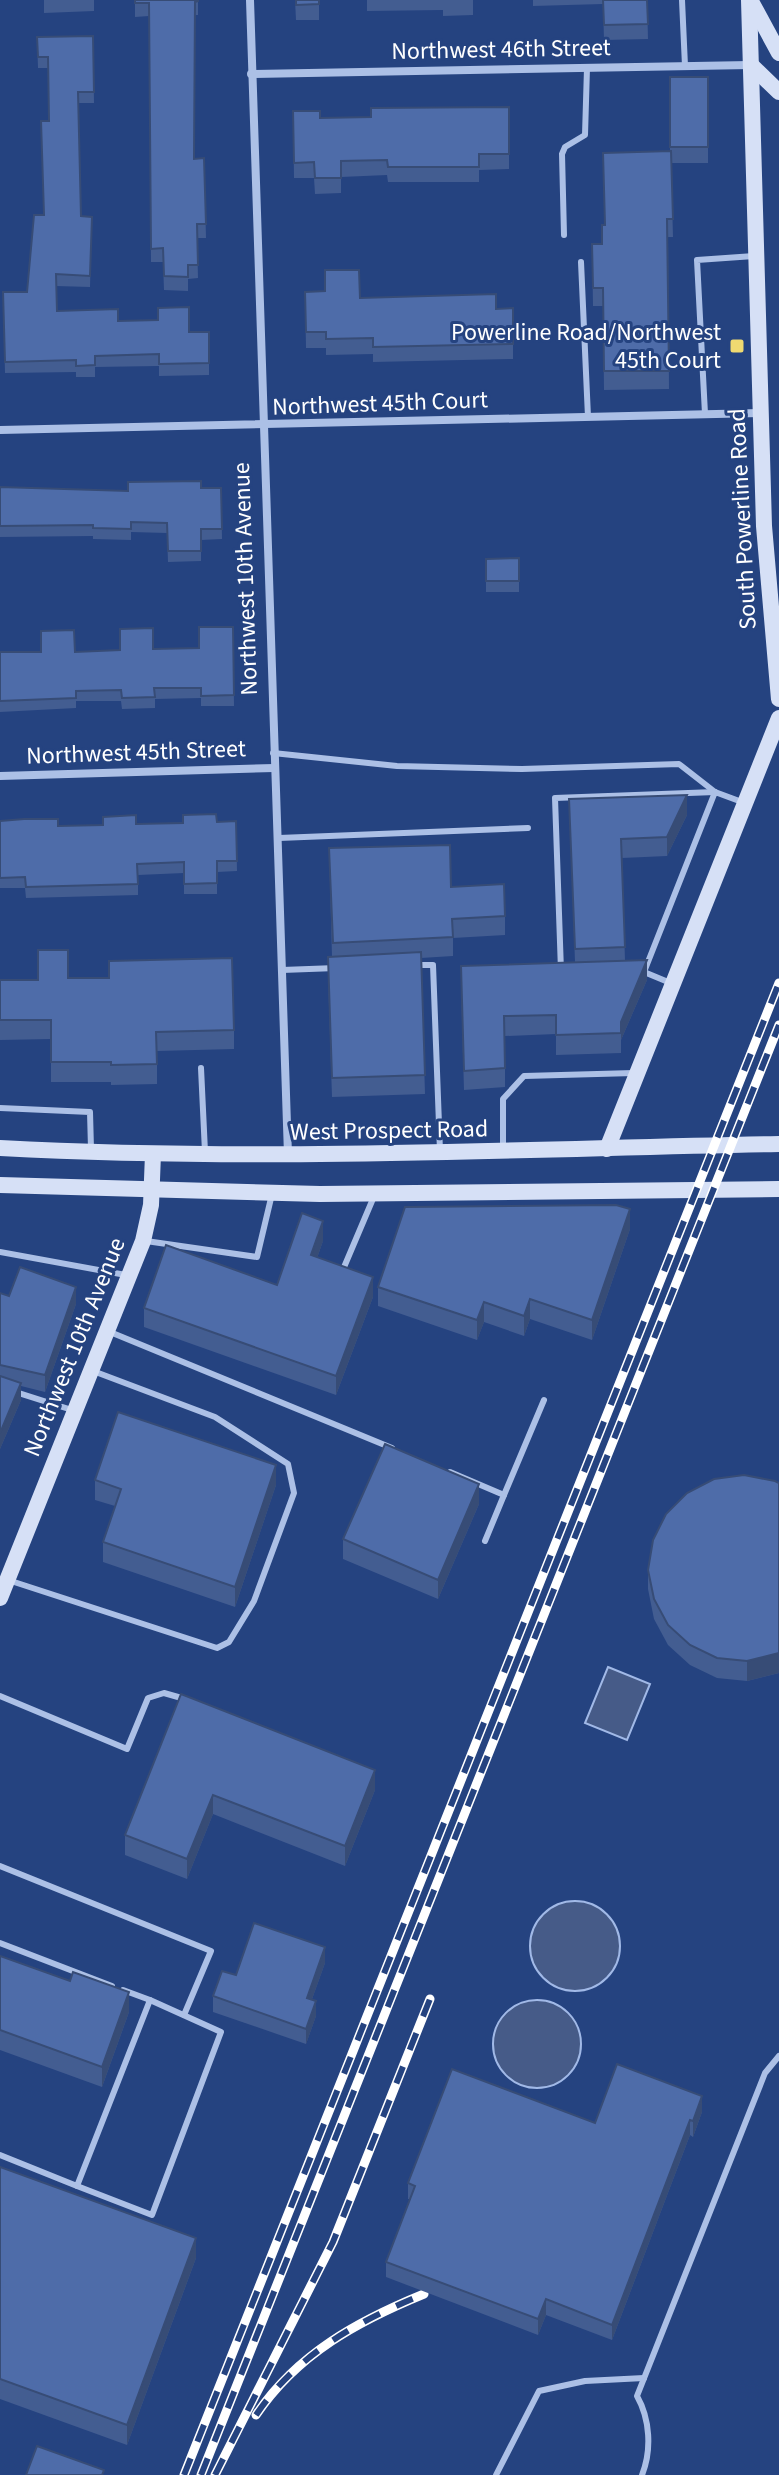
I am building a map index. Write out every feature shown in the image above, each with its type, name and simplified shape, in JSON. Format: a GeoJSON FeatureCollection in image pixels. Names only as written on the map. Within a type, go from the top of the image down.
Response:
{"type":"FeatureCollection","features":[{"type":"Feature","properties":{"kind":"main road"},"geometry":{"type":"LineString","coordinates":[[750,0],[779,53]]}},
{"type":"Feature","properties":{"kind":"main road","name":"South Powerline Road"},"geometry":{"type":"LineString","coordinates":[[750,0],[760,413],[767,574],[779,699]]}},
{"type":"Feature","properties":{"kind":"main road"},"geometry":{"type":"LineString","coordinates":[[751,65],[779,92]]}},
{"type":"Feature","properties":{"kind":"main road"},"geometry":{"type":"LineString","coordinates":[[607,1149],[779,718]]}},
{"type":"Feature","properties":{"kind":"main road","name":"West Prospect Road"},"geometry":{"type":"LineString","coordinates":[[0,1148],[91,1153],[288,1156],[779,1144]]}},
{"type":"Feature","properties":{"kind":"main road","name":"Northwest 10th Avenue"},"geometry":{"type":"LineString","coordinates":[[0,1598],[143,1241],[152,1192],[153,1154]]}},
{"type":"Feature","properties":{"kind":"main road"},"geometry":{"type":"LineString","coordinates":[[0,1185],[152,1192],[375,1194],[779,1189]]}},
{"type":"Feature","properties":{"kind":"street","name":"Northwest 10th Avenue"},"geometry":{"type":"LineString","coordinates":[[250,0],[288,1156]]}},
{"type":"Feature","properties":{"kind":"street","name":"Northwest 46th Street"},"geometry":{"type":"LineString","coordinates":[[251,74],[751,65]]}},
{"type":"Feature","properties":{"kind":"street","name":"Northwest 45th Court"},"geometry":{"type":"LineString","coordinates":[[0,430],[264,427],[760,413]]}},
{"type":"Feature","properties":{"kind":"street","name":"Northwest 45th Street"},"geometry":{"type":"LineString","coordinates":[[0,776],[274,768]]}},
{"type":"Feature","properties":{"kind":"lane"},"geometry":{"type":"LineString","coordinates":[[682,0],[685,66]]}},
{"type":"Feature","properties":{"kind":"lane"},"geometry":{"type":"LineString","coordinates":[[564,235],[562,154],[565,147],[585,135],[587,68]]}},
{"type":"Feature","properties":{"kind":"lane"},"geometry":{"type":"LineString","coordinates":[[705,414],[697,260],[756,256]]}},
{"type":"Feature","properties":{"kind":"lane"},"geometry":{"type":"LineString","coordinates":[[581,262],[588,417]]}},
{"type":"Feature","properties":{"kind":"lane"},"geometry":{"type":"LineString","coordinates":[[273,753],[397,766],[522,769],[679,764],[715,792],[745,804]]}},
{"type":"Feature","properties":{"kind":"lane"},"geometry":{"type":"LineString","coordinates":[[644,972],[715,792]]}},
{"type":"Feature","properties":{"kind":"lane"},"geometry":{"type":"LineString","coordinates":[[575,974],[561,975],[555,798],[715,792]]}},
{"type":"Feature","properties":{"kind":"lane"},"geometry":{"type":"LineString","coordinates":[[279,838],[528,828]]}},
{"type":"Feature","properties":{"kind":"lane"},"geometry":{"type":"LineString","coordinates":[[403,966],[433,965],[440,1154]]}},
{"type":"Feature","properties":{"kind":"lane"},"geometry":{"type":"LineString","coordinates":[[282,970],[343,968]]}},
{"type":"Feature","properties":{"kind":"lane"},"geometry":{"type":"LineString","coordinates":[[630,973],[644,972],[673,984]]}},
{"type":"Feature","properties":{"kind":"lane"},"geometry":{"type":"LineString","coordinates":[[201,1068],[205,1156]]}},
{"type":"Feature","properties":{"kind":"lane"},"geometry":{"type":"LineString","coordinates":[[503,1152],[503,1099],[524,1076],[637,1073]]}},
{"type":"Feature","properties":{"kind":"lane"},"geometry":{"type":"LineString","coordinates":[[0,1108],[90,1112],[91,1153]]}},
{"type":"Feature","properties":{"kind":"lane"},"geometry":{"type":"LineString","coordinates":[[143,1241],[257,1257],[272,1193]]}},
{"type":"Feature","properties":{"kind":"lane"},"geometry":{"type":"LineString","coordinates":[[340,1277],[375,1194]]}},
{"type":"Feature","properties":{"kind":"lane"},"geometry":{"type":"LineString","coordinates":[[0,1252],[129,1276]]}},
{"type":"Feature","properties":{"kind":"lane"},"geometry":{"type":"LineString","coordinates":[[107,1330],[401,1452]]}},
{"type":"Feature","properties":{"kind":"lane"},"geometry":{"type":"LineString","coordinates":[[7,1580],[217,1648],[229,1642],[254,1601],[294,1493],[288,1464],[215,1417],[91,1370]]}},
{"type":"Feature","properties":{"kind":"lane"},"geometry":{"type":"LineString","coordinates":[[0,1387],[74,1411]]}},
{"type":"Feature","properties":{"kind":"lane"},"geometry":{"type":"LineString","coordinates":[[485,1541],[544,1400]]}},
{"type":"Feature","properties":{"kind":"lane"},"geometry":{"type":"LineString","coordinates":[[445,1470],[504,1495]]}},
{"type":"Feature","properties":{"kind":"lane"},"geometry":{"type":"LineString","coordinates":[[0,1696],[127,1749],[148,1698],[164,1693],[193,1702]]}},
{"type":"Feature","properties":{"kind":"lane"},"geometry":{"type":"LineString","coordinates":[[0,1866],[211,1951],[184,2015]]}},
{"type":"Feature","properties":{"kind":"lane"},"geometry":{"type":"LineString","coordinates":[[0,1943],[150,2000],[221,2032],[152,2215],[0,2155]]}},
{"type":"Feature","properties":{"kind":"lane"},"geometry":{"type":"LineString","coordinates":[[77,2186],[150,2000]]}},
{"type":"Feature","properties":{"kind":"lane"},"geometry":{"type":"LineString","coordinates":[[642,2475],[648,2433],[644,2407],[637,2396],[765,2073],[779,2056]]}},
{"type":"Feature","properties":{"kind":"lane"},"geometry":{"type":"LineString","coordinates":[[496,2475],[539,2391],[585,2381],[644,2378]]}},
{"type":"Feature","properties":{"kind":"water"},"geometry":{"type":"Polygon","coordinates":[[[608,1667],[650,1684],[627,1740],[585,1723],[608,1667]]]}},
{"type":"Feature","properties":{"kind":"water"},"geometry":{"type":"Polygon","coordinates":[[[575,1901],[592,1904],[607,1914],[617,1929],[620,1946],[617,1963],[607,1978],[592,1988],[575,1991],[558,1988],[543,1978],[533,1963],[530,1946],[533,1929],[543,1914],[558,1904],[575,1901]]]}},
{"type":"Feature","properties":{"kind":"water"},"geometry":{"type":"Polygon","coordinates":[[[537,2000],[554,2003],[568,2013],[578,2027],[581,2044],[578,2061],[568,2075],[554,2085],[537,2088],[520,2085],[506,2075],[496,2061],[493,2044],[496,2027],[506,2013],[520,2003],[537,2000]]]}},
{"type":"Feature","properties":{"kind":"building"},"geometry":{"type":"Polygon","coordinates":[[[135,0],[198,0],[195,2],[194,159],[204,158],[206,224],[197,224],[198,265],[188,265],[188,277],[164,276],[163,248],[151,249],[149,3],[135,3],[135,0]]]}},
{"type":"Feature","properties":{"kind":"building"},"geometry":{"type":"Polygon","coordinates":[[[296,0],[319,0],[319,4],[296,5],[296,0]]]}},
{"type":"Feature","properties":{"kind":"building"},"geometry":{"type":"Polygon","coordinates":[[[603,0],[647,0],[648,24],[604,25],[603,0]]]}},
{"type":"Feature","properties":{"kind":"building"},"geometry":{"type":"Polygon","coordinates":[[[93,36],[94,92],[78,92],[81,216],[92,217],[90,276],[56,274],[57,311],[118,309],[118,321],[158,320],[158,308],[189,307],[189,332],[209,332],[209,363],[159,364],[159,354],[95,356],[95,365],[76,366],[76,360],[5,362],[3,292],[27,292],[34,215],[44,215],[41,121],[49,121],[48,57],[38,57],[37,37],[93,36]]]}},
{"type":"Feature","properties":{"kind":"building"},"geometry":{"type":"Polygon","coordinates":[[[670,77],[708,77],[708,147],[670,147],[670,77]]]}},
{"type":"Feature","properties":{"kind":"building"},"geometry":{"type":"Polygon","coordinates":[[[509,107],[509,154],[479,154],[479,167],[388,167],[387,160],[341,161],[341,178],[315,178],[314,162],[294,163],[293,111],[320,111],[320,118],[371,117],[371,108],[509,107]]]}},
{"type":"Feature","properties":{"kind":"building"},"geometry":{"type":"Polygon","coordinates":[[[671,151],[673,219],[667,219],[669,371],[604,371],[603,288],[593,288],[592,244],[602,244],[602,225],[605,225],[603,153],[671,151]]]}},
{"type":"Feature","properties":{"kind":"building"},"geometry":{"type":"Polygon","coordinates":[[[325,270],[359,270],[360,298],[496,294],[496,309],[513,308],[513,344],[373,347],[373,338],[326,339],[326,332],[306,332],[305,292],[325,291],[325,270]]]}},
{"type":"Feature","properties":{"kind":"building"},"geometry":{"type":"Polygon","coordinates":[[[201,481],[201,488],[221,488],[222,529],[201,529],[201,551],[168,551],[167,523],[131,522],[131,529],[93,528],[93,525],[0,526],[0,487],[128,491],[128,482],[201,481]]]}},
{"type":"Feature","properties":{"kind":"building"},"geometry":{"type":"Polygon","coordinates":[[[519,558],[519,581],[486,581],[486,559],[519,558]]]}},
{"type":"Feature","properties":{"kind":"building"},"geometry":{"type":"Polygon","coordinates":[[[199,627],[233,627],[234,695],[201,696],[201,688],[154,688],[155,697],[122,698],[121,690],[76,691],[76,698],[0,701],[0,652],[41,652],[41,631],[74,630],[75,652],[120,650],[120,629],[153,628],[153,649],[199,648],[199,627]]]}},
{"type":"Feature","properties":{"kind":"building"},"geometry":{"type":"Polygon","coordinates":[[[687,795],[667,837],[621,839],[625,947],[575,949],[569,799],[687,795]]]}},
{"type":"Feature","properties":{"kind":"building"},"geometry":{"type":"Polygon","coordinates":[[[216,814],[217,822],[236,821],[237,861],[217,861],[217,883],[184,884],[184,862],[137,864],[138,884],[26,887],[25,877],[0,878],[0,821],[58,819],[58,826],[103,825],[103,817],[136,815],[136,824],[183,823],[183,815],[216,814]]]}},
{"type":"Feature","properties":{"kind":"building"},"geometry":{"type":"Polygon","coordinates":[[[450,845],[451,887],[504,884],[505,916],[452,919],[453,937],[333,943],[329,848],[450,845]]]}},
{"type":"Feature","properties":{"kind":"building"},"geometry":{"type":"Polygon","coordinates":[[[38,950],[68,950],[68,978],[109,978],[109,961],[232,958],[234,1030],[156,1032],[157,1064],[51,1062],[51,1020],[0,1020],[0,980],[38,980],[38,950]]]}},
{"type":"Feature","properties":{"kind":"building"},"geometry":{"type":"Polygon","coordinates":[[[421,952],[425,1075],[332,1078],[328,957],[421,952]]]}},
{"type":"Feature","properties":{"kind":"building"},"geometry":{"type":"Polygon","coordinates":[[[647,960],[621,1022],[621,1033],[556,1035],[556,1015],[504,1016],[505,1068],[464,1071],[461,966],[647,960]]]}},
{"type":"Feature","properties":{"kind":"building"},"geometry":{"type":"Polygon","coordinates":[[[616,1205],[630,1209],[592,1320],[530,1299],[524,1316],[484,1302],[477,1320],[378,1287],[405,1207],[616,1205]]]}},
{"type":"Feature","properties":{"kind":"building"},"geometry":{"type":"Polygon","coordinates":[[[302,1213],[323,1221],[311,1255],[373,1277],[336,1376],[144,1308],[166,1245],[277,1285],[302,1213]]]}},
{"type":"Feature","properties":{"kind":"building"},"geometry":{"type":"Polygon","coordinates":[[[20,1267],[76,1287],[45,1375],[0,1365],[0,1293],[9,1296],[20,1267]]]}},
{"type":"Feature","properties":{"kind":"building"},"geometry":{"type":"Polygon","coordinates":[[[0,1376],[21,1383],[0,1433],[0,1376]]]}},
{"type":"Feature","properties":{"kind":"building"},"geometry":{"type":"Polygon","coordinates":[[[118,1412],[276,1465],[235,1587],[103,1542],[121,1489],[95,1480],[118,1412]]]}},
{"type":"Feature","properties":{"kind":"building"},"geometry":{"type":"Polygon","coordinates":[[[385,1444],[479,1484],[438,1580],[343,1539],[385,1444]]]}},
{"type":"Feature","properties":{"kind":"building"},"geometry":{"type":"Polygon","coordinates":[[[744,1475],[779,1483],[779,1653],[747,1661],[717,1658],[690,1645],[668,1625],[654,1599],[648,1570],[653,1540],[666,1514],[687,1493],[714,1479],[744,1475]]]}},
{"type":"Feature","properties":{"kind":"building"},"geometry":{"type":"Polygon","coordinates":[[[181,1694],[375,1770],[345,1846],[213,1795],[187,1859],[125,1835],[181,1694]]]}},
{"type":"Feature","properties":{"kind":"building"},"geometry":{"type":"Polygon","coordinates":[[[254,1923],[325,1947],[307,1998],[316,2001],[306,2029],[213,1996],[222,1971],[236,1975],[254,1923]]]}},
{"type":"Feature","properties":{"kind":"building"},"geometry":{"type":"Polygon","coordinates":[[[0,1956],[70,1981],[73,1972],[129,1992],[102,2067],[0,2030],[0,1956]]]}},
{"type":"Feature","properties":{"kind":"building"},"geometry":{"type":"Polygon","coordinates":[[[617,2064],[702,2096],[612,2325],[546,2299],[538,2319],[386,2262],[415,2186],[408,2183],[452,2069],[595,2123],[617,2064]]]}},
{"type":"Feature","properties":{"kind":"building"},"geometry":{"type":"Polygon","coordinates":[[[0,2167],[196,2238],[127,2425],[0,2379],[0,2167]]]}},
{"type":"Feature","properties":{"kind":"building"},"geometry":{"type":"Polygon","coordinates":[[[37,2446],[104,2470],[102,2475],[26,2475],[37,2446]]]}},
{"type":"Feature","properties":{"kind":"railway"},"geometry":{"type":"LineString","coordinates":[[184,2475],[779,983]]}},
{"type":"Feature","properties":{"kind":"railway"},"geometry":{"type":"LineString","coordinates":[[201,2475],[779,1025]]}},
{"type":"Feature","properties":{"kind":"railway"},"geometry":{"type":"LineString","coordinates":[[215,2475],[333,2242],[430,1999]]}},
{"type":"Feature","properties":{"kind":"railway"},"geometry":{"type":"LineString","coordinates":[[256,2415],[272,2393],[310,2357],[353,2328],[424,2294]]}},
{"type":"Feature","properties":{"kind":"place","name":"Powerline Road/Northwest 45th Court"},"geometry":{"type":"Point","coordinates":[737,346]}}]}
